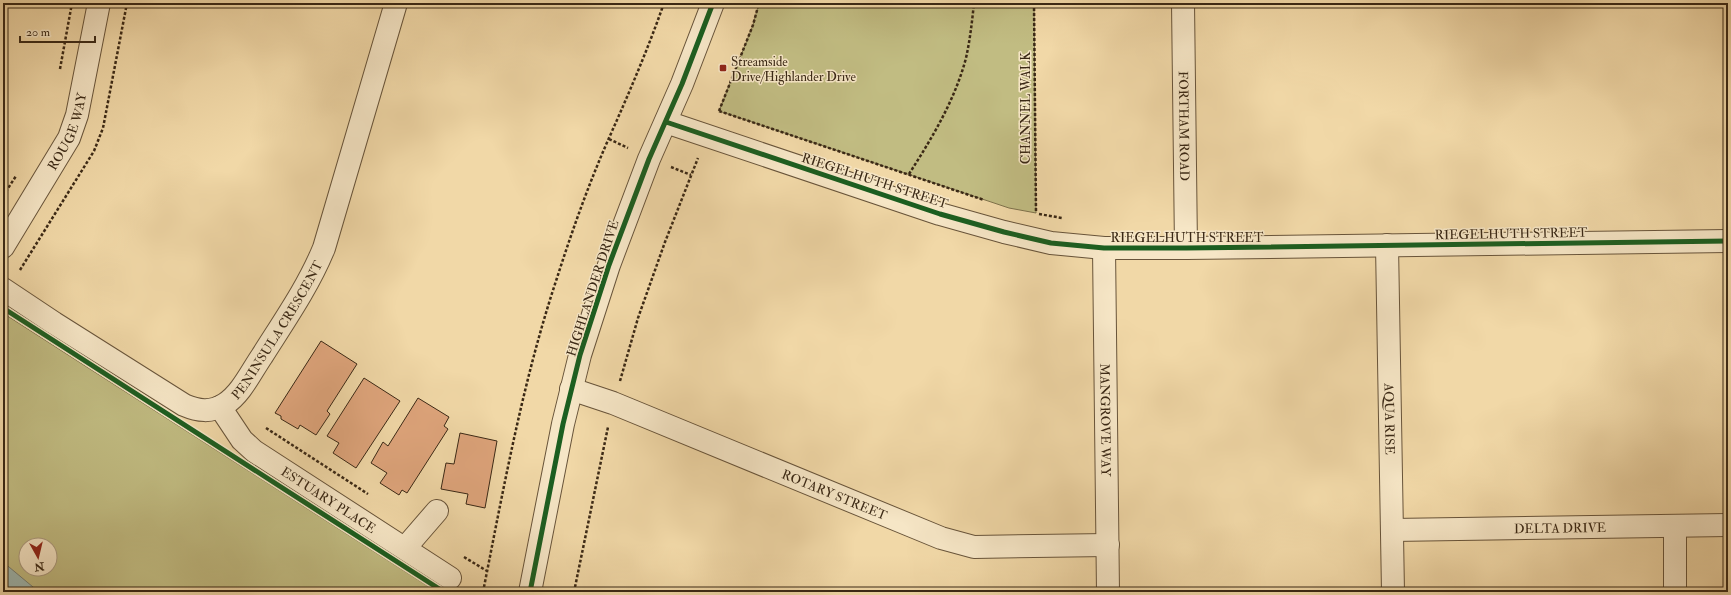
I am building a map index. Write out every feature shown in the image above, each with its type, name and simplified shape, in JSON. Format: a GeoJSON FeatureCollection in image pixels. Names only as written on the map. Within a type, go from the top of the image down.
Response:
{"type":"FeatureCollection","features":[{"type":"Feature","properties":{"kind":"street","name":"ROUGE WAY"},"geometry":{"type":"LineString","coordinates":[[3,247],[69,138],[77,115],[99,3]]}},
{"type":"Feature","properties":{"kind":"street","name":"PENINSULA CRESCENT"},"geometry":{"type":"LineString","coordinates":[[3,288],[54,323],[184,405],[201,411],[220,407],[227,403],[243,386],[314,271],[324,248],[396,3]]}},
{"type":"Feature","properties":{"kind":"street","name":"HIGHLANDER DRIVE"},"geometry":{"type":"LineString","coordinates":[[530,592],[571,389],[580,355],[609,266],[649,158],[666,122],[713,3]]}},
{"type":"Feature","properties":{"kind":"street","name":"FORTHAM ROAD"},"geometry":{"type":"LineString","coordinates":[[1183,3],[1186,248]]}},
{"type":"Feature","properties":{"kind":"street","name":"RIEGELHUTH STREET"},"geometry":{"type":"LineString","coordinates":[[666,122],[940,214],[1004,232],[1051,243],[1104,248],[1186,248],[1728,241]]}},
{"type":"Feature","properties":{"kind":"street","name":"AQUA RISE"},"geometry":{"type":"LineString","coordinates":[[1387,245],[1393,592]]}},
{"type":"Feature","properties":{"kind":"street","name":"MANGROVE WAY"},"geometry":{"type":"LineString","coordinates":[[1104,248],[1108,592]]}},
{"type":"Feature","properties":{"kind":"street","name":"ROTARY STREET"},"geometry":{"type":"LineString","coordinates":[[571,389],[613,403],[941,538],[961,544],[974,547],[1108,545]]}},
{"type":"Feature","properties":{"kind":"street","name":"ESTUARY PLACE"},"geometry":{"type":"LineString","coordinates":[[220,407],[242,440],[254,451],[450,578]]}},
{"type":"Feature","properties":{"kind":"street"},"geometry":{"type":"LineString","coordinates":[[405,548],[437,512]]}},
{"type":"Feature","properties":{"kind":"street"},"geometry":{"type":"LineString","coordinates":[[1674,526],[1676,592]]}},
{"type":"Feature","properties":{"kind":"street","name":"DELTA DRIVE"},"geometry":{"type":"LineString","coordinates":[[1392,530],[1728,526]]}},
{"type":"Feature","properties":{"kind":"path"},"geometry":{"type":"LineString","coordinates":[[59,72],[72,3]]}},
{"type":"Feature","properties":{"kind":"path"},"geometry":{"type":"LineString","coordinates":[[483,592],[507,470],[529,374],[557,279],[575,224],[609,139],[626,102],[664,3]]}},
{"type":"Feature","properties":{"kind":"path"},"geometry":{"type":"LineString","coordinates":[[574,592],[613,403],[638,318],[665,242],[719,111],[759,3]]}},
{"type":"Feature","properties":{"kind":"path"},"geometry":{"type":"LineString","coordinates":[[909,174],[929,143],[953,96],[966,59],[972,30],[974,3]]}},
{"type":"Feature","properties":{"kind":"path"},"geometry":{"type":"LineString","coordinates":[[719,111],[988,201]]}},
{"type":"Feature","properties":{"kind":"path"},"geometry":{"type":"LineString","coordinates":[[3,196],[19,170]]}},
{"type":"Feature","properties":{"kind":"path"},"geometry":{"type":"LineString","coordinates":[[1029,212],[1067,219]]}},
{"type":"Feature","properties":{"kind":"shaded area"},"geometry":{"type":"Polygon","coordinates":[[[759,3],[1034,3],[1036,213],[1009,208],[719,111],[753,25],[759,3]]]}},
{"type":"Feature","properties":{"kind":"shaded area"},"geometry":{"type":"Polygon","coordinates":[[[3,313],[437,592],[3,592],[3,313]]]}},
{"type":"Feature","properties":{"kind":"water"},"geometry":{"type":"Polygon","coordinates":[[[3,562],[18,574],[18,577],[21,577],[39,592],[3,592],[3,562]]]}},
{"type":"Feature","properties":{"kind":"building"},"geometry":{"type":"Polygon","coordinates":[[[321,341],[357,364],[327,411],[330,414],[316,435],[300,425],[298,429],[281,419],[281,416],[275,413],[321,341]]]}},
{"type":"Feature","properties":{"kind":"building"},"geometry":{"type":"Polygon","coordinates":[[[364,378],[400,401],[356,468],[333,453],[339,443],[327,436],[364,378]]]}},
{"type":"Feature","properties":{"kind":"building"},"geometry":{"type":"Polygon","coordinates":[[[418,398],[449,417],[444,426],[448,429],[407,493],[402,490],[399,495],[380,483],[387,473],[371,463],[383,442],[388,446],[418,398]]]}},
{"type":"Feature","properties":{"kind":"building"},"geometry":{"type":"Polygon","coordinates":[[[460,433],[497,441],[485,508],[466,504],[468,494],[441,489],[446,463],[454,464],[460,433]]]}},
{"type":"Feature","properties":{"kind":"cycle path"},"geometry":{"type":"LineString","coordinates":[[530,592],[563,424],[580,355],[609,265],[649,159],[682,84],[713,3]]}},
{"type":"Feature","properties":{"kind":"cycle path"},"geometry":{"type":"LineString","coordinates":[[666,122],[940,214],[1004,232],[1051,243],[1104,248],[1186,248],[1728,241]]}},
{"type":"Feature","properties":{"kind":"cycle path"},"geometry":{"type":"LineString","coordinates":[[3,308],[444,592]]}},
{"type":"Feature","properties":{"kind":"place","name":"Streamside Drive/Highlander Drive"},"geometry":{"type":"Point","coordinates":[723,68]}}]}
